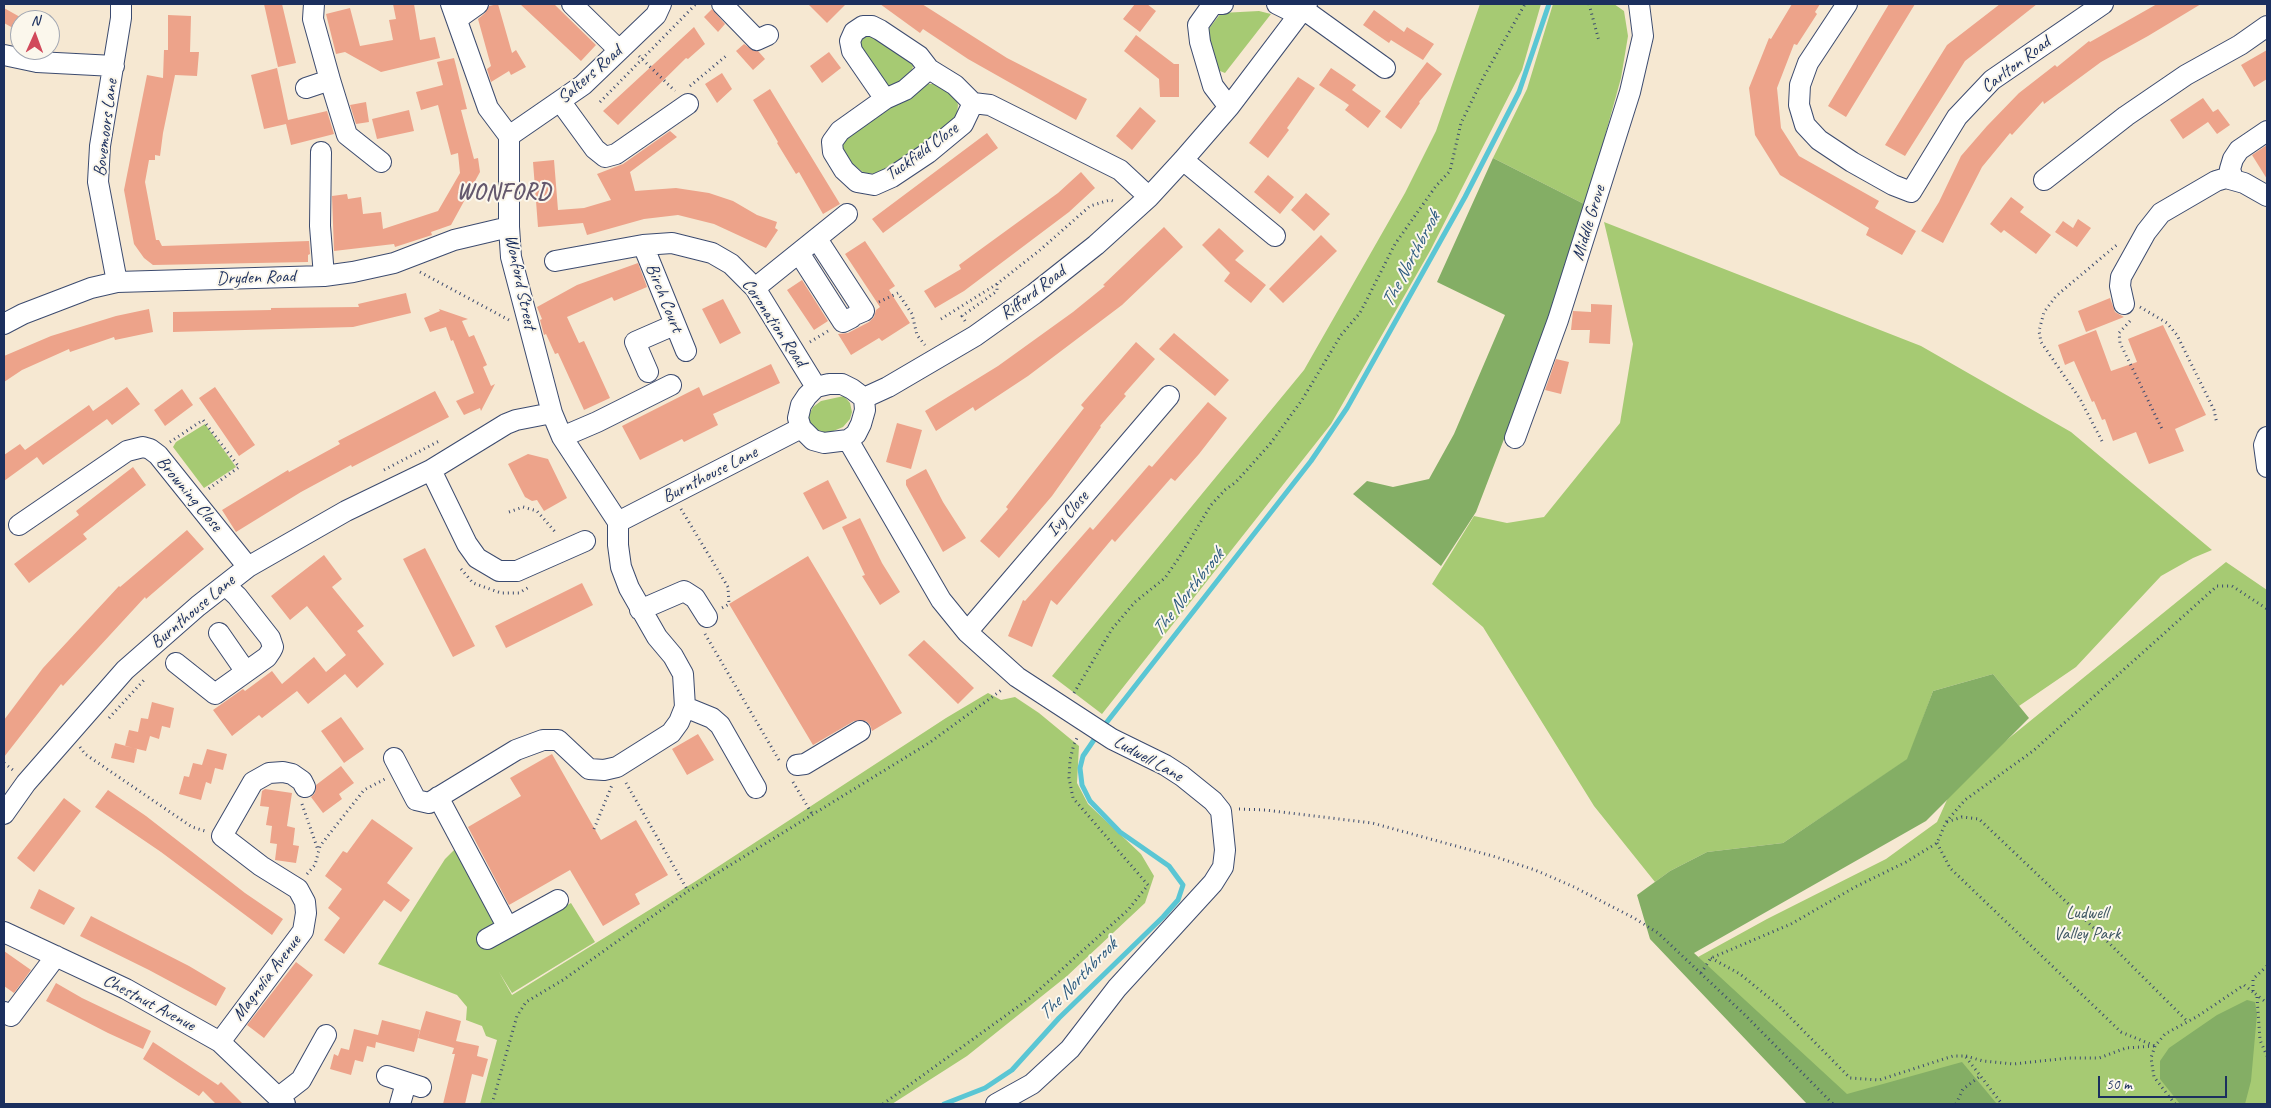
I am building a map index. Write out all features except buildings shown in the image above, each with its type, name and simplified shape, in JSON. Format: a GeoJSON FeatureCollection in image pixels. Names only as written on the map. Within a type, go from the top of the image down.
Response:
{"type":"FeatureCollection","features":[{"type":"Feature","properties":{"kind":"street","name":"Bovemoors Lane"},"geometry":{"type":"LineString","coordinates":[[116,282],[98,182],[100,146],[114,66],[121,18],[121,4]]}},
{"type":"Feature","properties":{"kind":"street"},"geometry":{"type":"LineString","coordinates":[[314,4],[314,19],[347,135],[381,162]]}},
{"type":"Feature","properties":{"kind":"street"},"geometry":{"type":"LineString","coordinates":[[478,4],[454,12],[488,108],[509,136]]}},
{"type":"Feature","properties":{"kind":"street"},"geometry":{"type":"LineString","coordinates":[[572,4],[619,50]]}},
{"type":"Feature","properties":{"kind":"street","name":"Salters Road"},"geometry":{"type":"LineString","coordinates":[[509,136],[583,85],[656,15],[661,4]]}},
{"type":"Feature","properties":{"kind":"street"},"geometry":{"type":"LineString","coordinates":[[722,4],[757,40],[768,35]]}},
{"type":"Feature","properties":{"kind":"street"},"geometry":{"type":"LineString","coordinates":[[1223,4],[1213,4],[1198,25],[1200,42],[1214,86],[1229,106]]}},
{"type":"Feature","properties":{"kind":"street"},"geometry":{"type":"LineString","coordinates":[[1277,4],[1303,9],[1385,68]]}},
{"type":"Feature","properties":{"kind":"street","name":"Middle Grove"},"geometry":{"type":"LineString","coordinates":[[1515,438],[1572,276],[1630,92],[1643,36],[1639,4]]}},
{"type":"Feature","properties":{"kind":"street","name":"Carlton Road"},"geometry":{"type":"LineString","coordinates":[[1847,4],[1808,62],[1800,85],[1799,105],[1805,125],[1819,140],[1852,162],[1893,185],[1911,192],[1958,116],[1976,96],[1992,80],[2089,7]]}},
{"type":"Feature","properties":{"kind":"street","name":"Rifford Road"},"geometry":{"type":"LineString","coordinates":[[864,398],[936,360],[974,336],[1034,294],[1096,245],[1142,203],[1183,160],[1229,106],[1303,9]]}},
{"type":"Feature","properties":{"kind":"street"},"geometry":{"type":"LineString","coordinates":[[885,99],[852,52],[850,41],[854,32],[863,26],[872,26],[880,30],[919,56],[929,68],[955,85],[973,103],[990,105],[1120,170],[1142,203]]}},
{"type":"Feature","properties":{"kind":"street"},"geometry":{"type":"LineString","coordinates":[[2044,180],[2126,116],[2186,75],[2240,45],[2267,26]]}},
{"type":"Feature","properties":{"kind":"street"},"geometry":{"type":"LineString","coordinates":[[4,55],[38,62],[114,66]]}},
{"type":"Feature","properties":{"kind":"street","name":"Tuckfield Close"},"geometry":{"type":"LineString","coordinates":[[929,68],[905,90],[885,99],[840,132],[832,142],[833,152],[844,170],[857,182],[874,185],[892,177],[928,153],[963,124],[973,103]]}},
{"type":"Feature","properties":{"kind":"street"},"geometry":{"type":"LineString","coordinates":[[306,88],[330,80]]}},
{"type":"Feature","properties":{"kind":"street"},"geometry":{"type":"LineString","coordinates":[[560,101],[595,149],[605,156],[616,154],[683,99]]}},
{"type":"Feature","properties":{"kind":"street"},"geometry":{"type":"LineString","coordinates":[[2232,179],[2230,168],[2233,158],[2239,150],[2267,131]]}},
{"type":"Feature","properties":{"kind":"street","name":"Wonford Street"},"geometry":{"type":"LineString","coordinates":[[509,136],[509,227],[512,257],[552,413],[562,437],[618,522]]}},
{"type":"Feature","properties":{"kind":"street"},"geometry":{"type":"LineString","coordinates":[[321,152],[320,226],[324,276]]}},
{"type":"Feature","properties":{"kind":"street"},"geometry":{"type":"LineString","coordinates":[[1183,160],[1275,236]]}},
{"type":"Feature","properties":{"kind":"street"},"geometry":{"type":"LineString","coordinates":[[2126,307],[2120,286],[2121,277],[2146,232],[2161,213],[2216,181],[2232,179],[2267,195]]}},
{"type":"Feature","properties":{"kind":"street"},"geometry":{"type":"LineString","coordinates":[[755,288],[847,214]]}},
{"type":"Feature","properties":{"kind":"street","name":"Dryden Road"},"geometry":{"type":"LineString","coordinates":[[4,324],[23,314],[91,288],[116,282],[324,276],[353,272],[409,258],[454,240],[509,227]]}},
{"type":"Feature","properties":{"kind":"street"},"geometry":{"type":"LineString","coordinates":[[817,239],[854,316]]}},
{"type":"Feature","properties":{"kind":"street","name":"Coronation Road"},"geometry":{"type":"LineString","coordinates":[[554,261],[643,245],[672,243],[712,253],[731,264],[755,288],[816,387]]}},
{"type":"Feature","properties":{"kind":"street","name":"Birch Court"},"geometry":{"type":"LineString","coordinates":[[643,245],[686,351]]}},
{"type":"Feature","properties":{"kind":"street"},"geometry":{"type":"LineString","coordinates":[[799,254],[854,316]]}},
{"type":"Feature","properties":{"kind":"street"},"geometry":{"type":"LineString","coordinates":[[648,372],[635,342],[674,325]]}},
{"type":"Feature","properties":{"kind":"street"},"geometry":{"type":"LineString","coordinates":[[842,384],[852,388],[864,398],[865,410],[861,424],[856,434],[848,440],[824,443],[813,440],[800,428],[798,418],[801,404],[816,387],[842,384]]}},
{"type":"Feature","properties":{"kind":"street"},"geometry":{"type":"LineString","coordinates":[[562,437],[671,385]]}},
{"type":"Feature","properties":{"kind":"street","name":"Ivy Close"},"geometry":{"type":"LineString","coordinates":[[967,632],[1170,396]]}},
{"type":"Feature","properties":{"kind":"street","name":"Burnthouse Lane"},"geometry":{"type":"LineString","coordinates":[[4,814],[26,783],[74,746],[125,670],[198,606],[248,567],[346,512],[431,470],[516,420],[552,413]]}},
{"type":"Feature","properties":{"kind":"street","name":"Burnthouse Lane"},"geometry":{"type":"LineString","coordinates":[[618,522],[800,428]]}},
{"type":"Feature","properties":{"kind":"street"},"geometry":{"type":"LineString","coordinates":[[2267,437],[2264,445],[2267,467]]}},
{"type":"Feature","properties":{"kind":"street","name":"Ludwell Lane"},"geometry":{"type":"LineString","coordinates":[[848,440],[942,600],[967,632],[1017,677],[1112,740],[1165,765],[1182,776],[1213,801],[1221,811]]}},
{"type":"Feature","properties":{"kind":"street","name":"Browning Close"},"geometry":{"type":"LineString","coordinates":[[19,525],[127,451],[143,447],[155,453],[248,567]]}},
{"type":"Feature","properties":{"kind":"street"},"geometry":{"type":"LineString","coordinates":[[431,470],[467,544],[477,558],[489,566],[499,571],[517,571],[577,545]]}},
{"type":"Feature","properties":{"kind":"street"},"geometry":{"type":"LineString","coordinates":[[398,764],[416,800],[429,803],[516,750],[544,740],[558,740],[589,769],[616,767],[671,733],[679,722],[685,707],[683,674],[673,656],[657,637],[640,610],[621,567],[618,545],[618,522]]}},
{"type":"Feature","properties":{"kind":"street"},"geometry":{"type":"LineString","coordinates":[[176,663],[215,694],[267,657],[273,647],[272,642],[237,596],[225,585]]}},
{"type":"Feature","properties":{"kind":"street"},"geometry":{"type":"LineString","coordinates":[[640,610],[684,591],[695,598],[707,617]]}},
{"type":"Feature","properties":{"kind":"street"},"geometry":{"type":"LineString","coordinates":[[219,633],[246,672]]}},
{"type":"Feature","properties":{"kind":"street"},"geometry":{"type":"LineString","coordinates":[[685,707],[712,718],[720,725],[756,788]]}},
{"type":"Feature","properties":{"kind":"street"},"geometry":{"type":"LineString","coordinates":[[789,768],[806,764],[860,731]]}},
{"type":"Feature","properties":{"kind":"street"},"geometry":{"type":"LineString","coordinates":[[298,889],[261,866],[222,836],[253,782],[268,774],[283,772],[292,774],[302,781],[302,791]]}},
{"type":"Feature","properties":{"kind":"street"},"geometry":{"type":"LineString","coordinates":[[438,797],[507,926]]}},
{"type":"Feature","properties":{"kind":"street"},"geometry":{"type":"LineString","coordinates":[[996,1104],[1032,1084],[1070,1049],[1118,988],[1213,883],[1223,866],[1226,850],[1221,811]]}},
{"type":"Feature","properties":{"kind":"street","name":"Magnolia Avenue"},"geometry":{"type":"LineString","coordinates":[[220,1042],[303,931],[306,913],[305,902],[298,889]]}},
{"type":"Feature","properties":{"kind":"street"},"geometry":{"type":"LineString","coordinates":[[487,939],[507,926],[558,900]]}},
{"type":"Feature","properties":{"kind":"street","name":"Chestnut Avenue"},"geometry":{"type":"LineString","coordinates":[[4,932],[126,989],[220,1042],[282,1100],[301,1080],[326,1035]]}},
{"type":"Feature","properties":{"kind":"street"},"geometry":{"type":"LineString","coordinates":[[4,1012],[11,1016],[56,956]]}},
{"type":"Feature","properties":{"kind":"street"},"geometry":{"type":"LineString","coordinates":[[387,1076],[414,1085],[400,1104]]}},
{"type":"Feature","properties":{"kind":"path"},"geometry":{"type":"LineString","coordinates":[[600,102],[644,60],[696,4]]}},
{"type":"Feature","properties":{"kind":"path"},"geometry":{"type":"LineString","coordinates":[[1065,709],[1112,629],[1135,602],[1165,578],[1211,505],[1236,482],[1270,444],[1302,400],[1341,335],[1360,313],[1395,244],[1410,225],[1422,204],[1450,171],[1461,123],[1483,78],[1525,4]]}},
{"type":"Feature","properties":{"kind":"path"},"geometry":{"type":"LineString","coordinates":[[1589,4],[1599,41]]}},
{"type":"Feature","properties":{"kind":"path"},"geometry":{"type":"LineString","coordinates":[[640,55],[683,99],[726,56]]}},
{"type":"Feature","properties":{"kind":"path"},"geometry":{"type":"LineString","coordinates":[[941,319],[997,284],[1040,250],[1090,206],[1110,200],[1142,203]]}},
{"type":"Feature","properties":{"kind":"path"},"geometry":{"type":"LineString","coordinates":[[2102,441],[2080,399],[2042,342],[2039,331],[2044,312],[2056,296],[2117,244],[2134,235],[2146,232]]}},
{"type":"Feature","properties":{"kind":"path"},"geometry":{"type":"LineString","coordinates":[[409,258],[420,272],[530,331]]}},
{"type":"Feature","properties":{"kind":"path"},"geometry":{"type":"LineString","coordinates":[[974,336],[962,316],[996,291],[997,284]]}},
{"type":"Feature","properties":{"kind":"path"},"geometry":{"type":"LineString","coordinates":[[854,316],[898,293],[912,314],[917,335],[936,360]]}},
{"type":"Feature","properties":{"kind":"path"},"geometry":{"type":"LineString","coordinates":[[2162,429],[2120,343],[2119,333],[2131,319],[2131,314],[2126,307],[2137,305],[2156,315],[2167,323],[2177,335],[2214,410],[2217,424]]}},
{"type":"Feature","properties":{"kind":"path"},"geometry":{"type":"LineString","coordinates":[[155,453],[203,420],[239,467],[194,499]]}},
{"type":"Feature","properties":{"kind":"path"},"geometry":{"type":"LineString","coordinates":[[673,495],[728,587],[729,604],[698,623],[789,768],[812,814]]}},
{"type":"Feature","properties":{"kind":"path"},"geometry":{"type":"LineString","coordinates":[[509,512],[523,507],[537,511],[577,545]]}},
{"type":"Feature","properties":{"kind":"path"},"geometry":{"type":"LineString","coordinates":[[459,566],[473,583],[501,593],[519,593],[534,584]]}},
{"type":"Feature","properties":{"kind":"path"},"geometry":{"type":"LineString","coordinates":[[1701,973],[1711,958],[1791,924],[1855,887],[1906,862],[1937,844],[1946,822],[1965,800],[2033,751],[2217,586],[2232,586],[2267,609]]}},
{"type":"Feature","properties":{"kind":"path"},"geometry":{"type":"LineString","coordinates":[[492,1104],[506,1049],[521,1008],[526,1002],[571,974],[688,892],[929,742],[1017,677]]}},
{"type":"Feature","properties":{"kind":"path"},"geometry":{"type":"LineString","coordinates":[[104,724],[144,679]]}},
{"type":"Feature","properties":{"kind":"path"},"geometry":{"type":"LineString","coordinates":[[883,1104],[1030,998],[1128,910],[1148,884],[1073,798],[1069,778],[1070,760],[1074,744],[1088,723]]}},
{"type":"Feature","properties":{"kind":"path"},"geometry":{"type":"LineString","coordinates":[[74,746],[87,741]]}},
{"type":"Feature","properties":{"kind":"path"},"geometry":{"type":"LineString","coordinates":[[74,746],[192,827],[222,836]]}},
{"type":"Feature","properties":{"kind":"path"},"geometry":{"type":"LineString","coordinates":[[298,889],[301,881],[314,865],[320,846],[364,790],[398,764]]}},
{"type":"Feature","properties":{"kind":"path"},"geometry":{"type":"LineString","coordinates":[[616,767],[688,892]]}},
{"type":"Feature","properties":{"kind":"path"},"geometry":{"type":"LineString","coordinates":[[594,829],[614,780],[616,767]]}},
{"type":"Feature","properties":{"kind":"path"},"geometry":{"type":"LineString","coordinates":[[302,791],[318,851]]}},
{"type":"Feature","properties":{"kind":"path"},"geometry":{"type":"LineString","coordinates":[[1221,811],[1235,809],[1265,810],[1372,823],[1459,846],[1535,870],[1574,887],[1658,932],[1745,1015],[1833,1104]]}},
{"type":"Feature","properties":{"kind":"path"},"geometry":{"type":"LineString","coordinates":[[1946,822],[1962,817],[1978,818],[2099,933],[2186,1020]]}},
{"type":"Feature","properties":{"kind":"path"},"geometry":{"type":"LineString","coordinates":[[1937,844],[1950,868],[2121,1032],[2155,1046]]}},
{"type":"Feature","properties":{"kind":"path"},"geometry":{"type":"LineString","coordinates":[[1711,958],[1740,974],[1778,1005],[1850,1078],[1879,1080],[1953,1056],[1965,1056],[1983,1061],[2013,1064],[2069,1058],[2099,1058],[2126,1048],[2155,1046]]}},
{"type":"Feature","properties":{"kind":"path"},"geometry":{"type":"LineString","coordinates":[[2253,992],[2253,979],[2267,966]]}},
{"type":"Feature","properties":{"kind":"path"},"geometry":{"type":"LineString","coordinates":[[2175,1104],[2154,1077],[2151,1058],[2155,1046],[2165,1034],[2186,1020],[2198,1016],[2244,985],[2267,1003]]}},
{"type":"Feature","properties":{"kind":"path"},"geometry":{"type":"LineString","coordinates":[[2257,997],[2260,1040],[2267,1056]]}},
{"type":"Feature","properties":{"kind":"path"},"geometry":{"type":"LineString","coordinates":[[1965,1056],[1979,1077],[2002,1104]]}},
{"type":"Feature","properties":{"kind":"path"},"geometry":{"type":"LineString","coordinates":[[1956,1104],[1963,1089],[1979,1077]]}},
{"type":"Feature","properties":{"kind":"green space"},"geometry":{"type":"Polygon","coordinates":[[[1480,4],[1541,4],[1522,70],[1430,251],[1331,424],[1102,714],[1052,676],[1304,370],[1405,193],[1436,131],[1480,4]]]}},
{"type":"Feature","properties":{"kind":"green space"},"geometry":{"type":"Polygon","coordinates":[[[1553,4],[1614,4],[1624,11],[1628,36],[1621,78],[1586,205],[1493,158],[1527,89],[1553,4]]]}},
{"type":"Feature","properties":{"kind":"green space"},"geometry":{"type":"Polygon","coordinates":[[[1259,11],[1271,14],[1225,73],[1215,69],[1207,31],[1221,13],[1259,11]]]}},
{"type":"Feature","properties":{"kind":"green space"},"geometry":{"type":"Polygon","coordinates":[[[875,33],[911,56],[913,66],[911,75],[896,86],[885,86],[858,43],[866,35],[875,33]]]}},
{"type":"Feature","properties":{"kind":"green space"},"geometry":{"type":"Polygon","coordinates":[[[928,84],[938,84],[955,94],[958,105],[957,114],[952,121],[907,157],[876,174],[864,173],[844,157],[839,146],[843,138],[928,84]]]}},
{"type":"Feature","properties":{"kind":"green space"},"geometry":{"type":"Polygon","coordinates":[[[1493,158],[1586,205],[1544,335],[1476,512],[1441,566],[1353,494],[1367,481],[1393,487],[1429,479],[1454,434],[1505,315],[1437,282],[1493,158]]]}},
{"type":"Feature","properties":{"kind":"green space"},"geometry":{"type":"Polygon","coordinates":[[[1604,222],[1921,346],[2071,432],[2212,550],[2193,558],[2161,576],[2076,667],[2019,706],[1993,674],[1933,691],[1908,759],[1783,843],[1707,852],[1670,871],[1655,882],[1594,806],[1483,627],[1432,584],[1474,516],[1507,523],[1544,517],[1620,423],[1633,344],[1604,222]]]}},
{"type":"Feature","properties":{"kind":"green space"},"geometry":{"type":"Polygon","coordinates":[[[844,396],[850,403],[852,412],[850,419],[843,427],[831,432],[818,432],[810,427],[808,417],[813,407],[821,401],[844,396]]]}},
{"type":"Feature","properties":{"kind":"green space"},"geometry":{"type":"Polygon","coordinates":[[[205,424],[236,467],[204,488],[173,447],[176,442],[205,424]]]}},
{"type":"Feature","properties":{"kind":"green space","name":"Ludwell Valley Park"},"geometry":{"type":"Polygon","coordinates":[[[2226,562],[2267,590],[2267,1104],[1835,1104],[1698,957],[1767,919],[1886,859],[1937,822],[1955,782],[2226,562]]]}},
{"type":"Feature","properties":{"kind":"green space"},"geometry":{"type":"Polygon","coordinates":[[[1993,674],[2029,718],[1926,821],[1694,953],[1847,1094],[1962,1062],[1997,1104],[1807,1104],[1650,939],[1637,895],[1670,871],[1707,852],[1783,843],[1907,759],[1933,691],[1993,674]]]}},
{"type":"Feature","properties":{"kind":"green space"},"geometry":{"type":"Polygon","coordinates":[[[988,693],[1001,700],[1015,697],[1039,713],[1079,746],[1077,783],[1088,804],[1141,854],[1154,876],[1145,903],[1067,976],[967,1056],[892,1104],[480,1104],[497,1040],[486,1036],[482,1026],[466,1020],[467,1007],[457,995],[378,964],[445,859],[455,849],[495,923],[481,938],[487,950],[571,903],[595,942],[512,993],[499,972],[512,995],[696,881],[946,718],[988,693]]]}},
{"type":"Feature","properties":{"kind":"green space"},"geometry":{"type":"Polygon","coordinates":[[[2247,1000],[2255,1002],[2257,1014],[2251,1081],[2245,1104],[2180,1104],[2160,1079],[2160,1061],[2169,1048],[2217,1015],[2247,1000]]]}},
{"type":"Feature","properties":{"kind":"waterway","name":"The Northbrook"},"geometry":{"type":"LineString","coordinates":[[1103,727],[1311,461],[1347,408],[1465,197],[1519,92],[1549,4]]}},
{"type":"Feature","properties":{"kind":"waterway","name":"The Northbrook"},"geometry":{"type":"LineString","coordinates":[[944,1104],[985,1088],[1012,1070],[1059,1018],[1163,917],[1178,900],[1183,885],[1169,866],[1120,832],[1090,801],[1082,785],[1080,768],[1083,756],[1098,734]]}},
{"type":"Feature","properties":{"kind":"district","name":"WONFORD"},"geometry":{"type":"Point","coordinates":[504,193]}}]}
